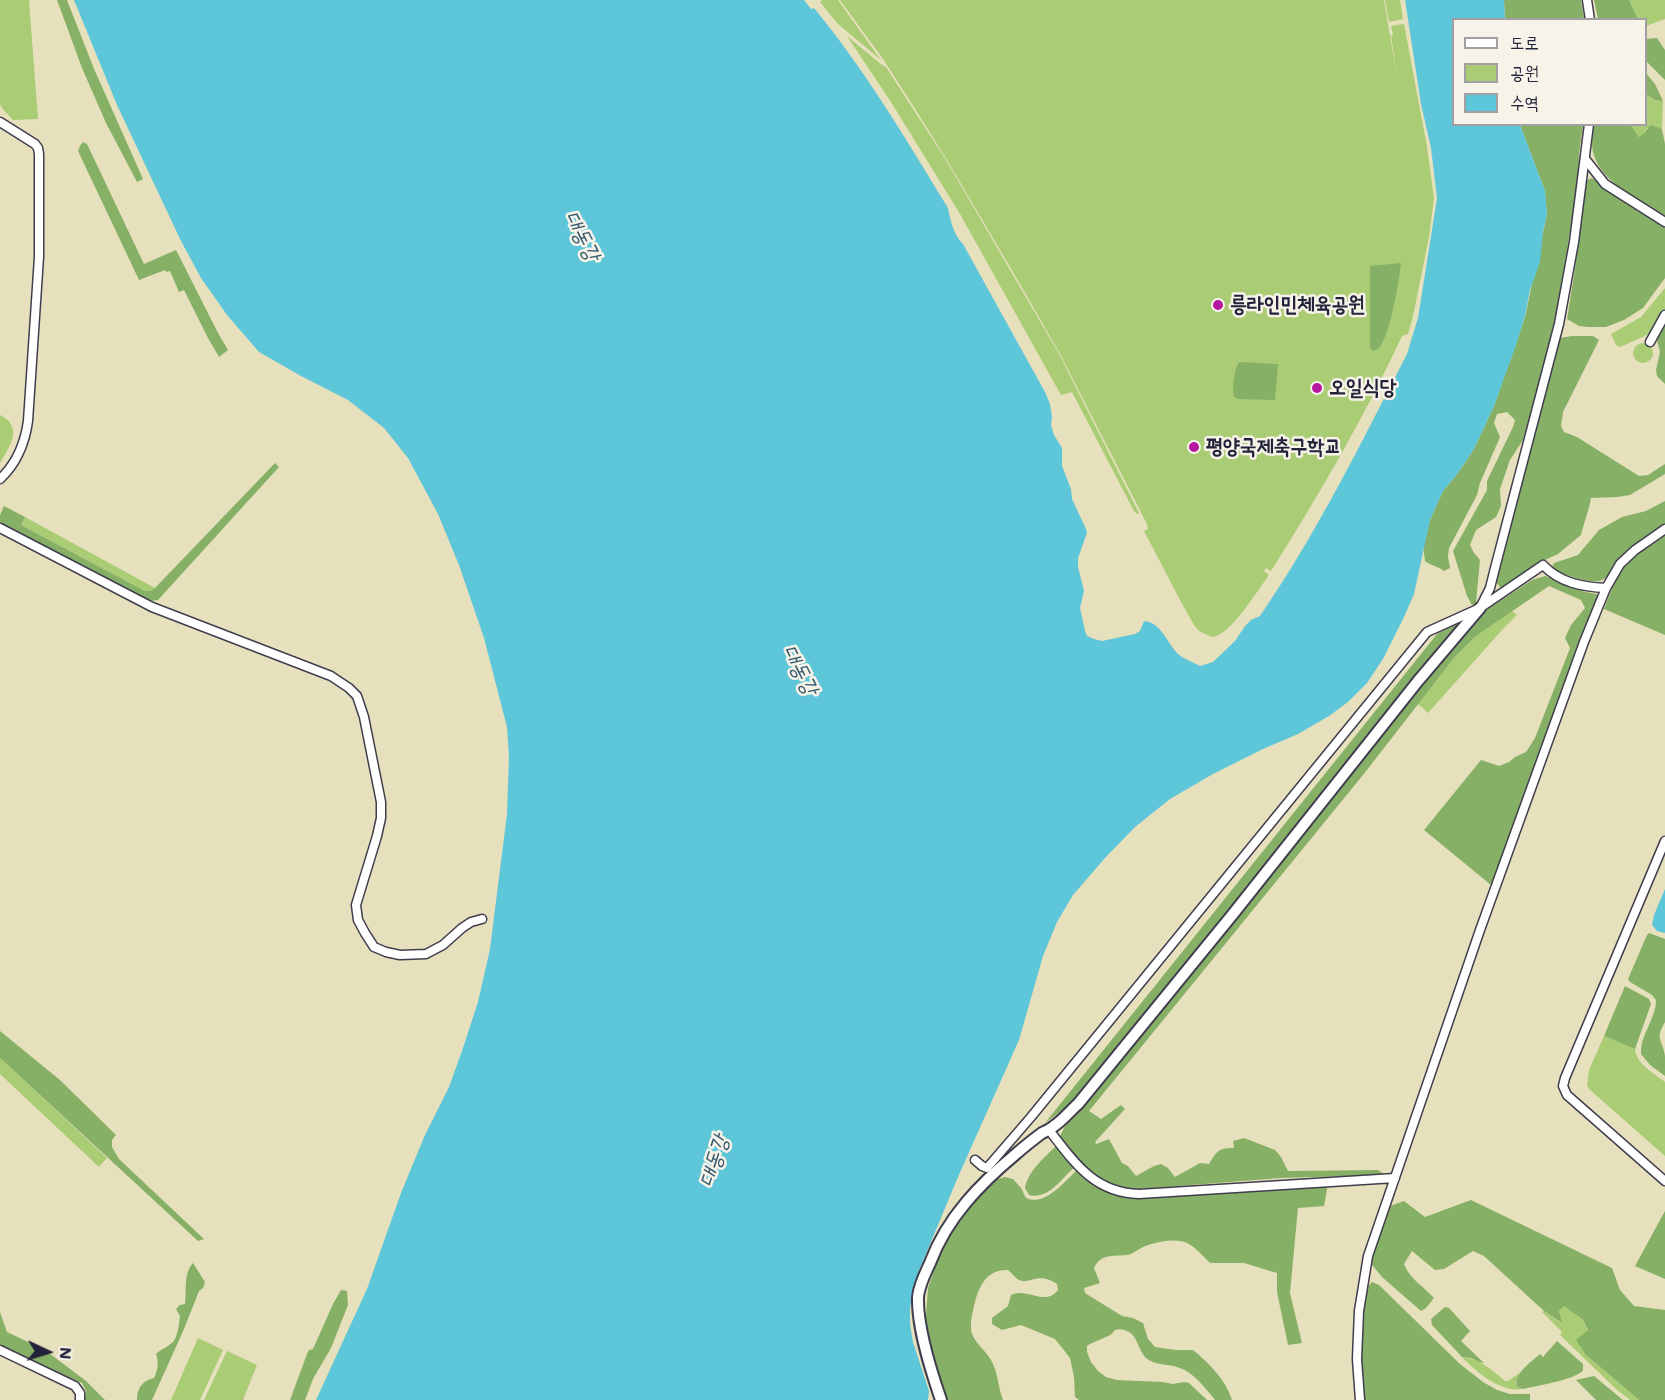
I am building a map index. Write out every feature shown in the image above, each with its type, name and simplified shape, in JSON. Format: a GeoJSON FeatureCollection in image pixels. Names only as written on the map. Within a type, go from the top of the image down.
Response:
{"type":"FeatureCollection","features":[{"type":"Feature","properties":{"kind":"street"},"geometry":{"type":"LineString","coordinates":[[1587,0],[1590,18]]}},
{"type":"Feature","properties":{"kind":"street"},"geometry":{"type":"LineString","coordinates":[[0,122],[35,144],[39,154],[39,257],[28,421],[20,451],[0,479]]}},
{"type":"Feature","properties":{"kind":"street"},"geometry":{"type":"LineString","coordinates":[[941,1400],[919,1319],[919,1289],[940,1237],[952,1219],[979,1187],[1078,1104],[1418,681],[1480,608],[1490,588],[1559,324],[1574,242],[1589,126]]}},
{"type":"Feature","properties":{"kind":"street"},"geometry":{"type":"LineString","coordinates":[[1586,160],[1605,184],[1665,222]]}},
{"type":"Feature","properties":{"kind":"street"},"geometry":{"type":"LineString","coordinates":[[1650,342],[1665,315]]}},
{"type":"Feature","properties":{"kind":"street"},"geometry":{"type":"LineString","coordinates":[[0,528],[152,607],[332,676],[349,688],[357,696],[364,717],[381,802],[381,818],[377,836],[356,905],[358,920],[365,933],[374,947],[386,952],[400,955],[426,954],[443,945],[471,922],[482,919]]}},
{"type":"Feature","properties":{"kind":"street"},"geometry":{"type":"LineString","coordinates":[[1360,1400],[1357,1359],[1359,1311],[1368,1256],[1480,930],[1584,642],[1606,588],[1620,564],[1635,550],[1665,530]]}},
{"type":"Feature","properties":{"kind":"street"},"geometry":{"type":"LineString","coordinates":[[975,1160],[987,1168],[1031,1117],[1427,632],[1480,608],[1544,566],[1552,574],[1564,580],[1606,588]]}},
{"type":"Feature","properties":{"kind":"street"},"geometry":{"type":"LineString","coordinates":[[1665,841],[1563,1086],[1567,1095],[1665,1181]]}},
{"type":"Feature","properties":{"kind":"street"},"geometry":{"type":"LineString","coordinates":[[1049,1130],[1083,1170],[1098,1183],[1120,1192],[1139,1194],[1395,1178]]}},
{"type":"Feature","properties":{"kind":"street"},"geometry":{"type":"LineString","coordinates":[[0,1350],[75,1386],[80,1393],[80,1400]]}},
{"type":"Feature","properties":{"kind":"green space"},"geometry":{"type":"Polygon","coordinates":[[[0,0],[29,0],[38,119],[13,120],[0,104],[0,0]]]}},
{"type":"Feature","properties":{"kind":"green space"},"geometry":{"type":"Polygon","coordinates":[[[57,0],[67,0],[94,69],[143,179],[137,182],[106,123],[82,68],[57,0]]]}},
{"type":"Feature","properties":{"kind":"green space"},"geometry":{"type":"Polygon","coordinates":[[[838,0],[881,60],[838,24],[820,2],[838,0]]]}},
{"type":"Feature","properties":{"kind":"green space","name":"릉라인민체육공원"},"geometry":{"type":"Polygon","coordinates":[[[840,0],[1384,0],[1397,77],[1391,26],[1404,24],[1434,198],[1429,237],[1408,334],[1402,336],[1357,426],[1306,514],[1271,571],[1266,568],[1264,571],[1269,575],[1235,621],[1219,634],[1212,637],[1199,631],[1194,625],[1144,531],[1148,529],[1147,524],[1060,354],[947,160],[883,59],[840,0]]]}},
{"type":"Feature","properties":{"kind":"green space"},"geometry":{"type":"Polygon","coordinates":[[[1385,0],[1400,0],[1403,19],[1389,22],[1385,0]]]}},
{"type":"Feature","properties":{"kind":"green space"},"geometry":{"type":"Polygon","coordinates":[[[1504,0],[1581,0],[1584,18],[1505,18],[1504,0]]]}},
{"type":"Feature","properties":{"kind":"green space"},"geometry":{"type":"Polygon","coordinates":[[[1594,0],[1629,0],[1638,18],[1598,18],[1594,0]]]}},
{"type":"Feature","properties":{"kind":"green space"},"geometry":{"type":"Polygon","coordinates":[[[1629,0],[1665,0],[1665,19],[1647,26],[1647,18],[1638,18],[1629,0]]]}},
{"type":"Feature","properties":{"kind":"green space"},"geometry":{"type":"Polygon","coordinates":[[[847,36],[886,67],[946,160],[1059,354],[1139,513],[1134,511],[1072,392],[1061,395],[960,214],[847,36]]]}},
{"type":"Feature","properties":{"kind":"green space"},"geometry":{"type":"Polygon","coordinates":[[[1657,38],[1665,50],[1665,80],[1647,62],[1647,39],[1657,38]]]}},
{"type":"Feature","properties":{"kind":"green space"},"geometry":{"type":"Polygon","coordinates":[[[1647,74],[1655,84],[1663,101],[1655,100],[1647,95],[1647,74]]]}},
{"type":"Feature","properties":{"kind":"green space"},"geometry":{"type":"Polygon","coordinates":[[[1647,95],[1655,100],[1663,101],[1662,129],[1647,128],[1639,137],[1632,126],[1647,126],[1647,95]]]}},
{"type":"Feature","properties":{"kind":"green space"},"geometry":{"type":"Polygon","coordinates":[[[1651,125],[1662,129],[1665,144],[1665,216],[1623,190],[1604,173],[1597,163],[1592,142],[1594,126],[1632,126],[1639,137],[1651,125]]]}},
{"type":"Feature","properties":{"kind":"green space"},"geometry":{"type":"Polygon","coordinates":[[[1520,126],[1583,126],[1578,181],[1555,324],[1523,440],[1510,460],[1500,489],[1501,506],[1496,517],[1476,530],[1470,545],[1480,560],[1476,603],[1472,605],[1453,551],[1487,490],[1487,481],[1513,427],[1515,420],[1507,412],[1497,414],[1494,423],[1500,437],[1477,495],[1449,548],[1450,568],[1444,571],[1425,561],[1423,546],[1430,520],[1443,491],[1474,449],[1494,406],[1525,317],[1547,214],[1545,191],[1520,126]]]}},
{"type":"Feature","properties":{"kind":"green space"},"geometry":{"type":"Polygon","coordinates":[[[83,142],[87,144],[144,264],[176,250],[228,350],[219,357],[184,290],[179,292],[170,271],[165,270],[139,280],[78,151],[83,142]]]}},
{"type":"Feature","properties":{"kind":"green space"},"geometry":{"type":"Polygon","coordinates":[[[1592,178],[1665,227],[1665,278],[1643,308],[1624,320],[1606,327],[1579,326],[1567,319],[1581,212],[1587,180],[1592,178]]]}},
{"type":"Feature","properties":{"kind":"green space"},"geometry":{"type":"Polygon","coordinates":[[[1401,263],[1385,338],[1374,351],[1370,348],[1370,266],[1401,263]]]}},
{"type":"Feature","properties":{"kind":"green space"},"geometry":{"type":"Polygon","coordinates":[[[1665,288],[1665,309],[1653,330],[1620,347],[1616,345],[1611,334],[1641,317],[1665,288]]]}},
{"type":"Feature","properties":{"kind":"green space"},"geometry":{"type":"Polygon","coordinates":[[[1665,323],[1665,384],[1657,376],[1656,370],[1660,352],[1657,340],[1665,323]]]}},
{"type":"Feature","properties":{"kind":"green space"},"geometry":{"type":"Polygon","coordinates":[[[1593,336],[1599,340],[1563,412],[1561,426],[1564,432],[1577,437],[1639,476],[1648,475],[1665,464],[1665,474],[1630,495],[1591,498],[1581,535],[1558,554],[1543,561],[1505,588],[1501,588],[1496,582],[1497,576],[1558,344],[1560,338],[1593,336]]]}},
{"type":"Feature","properties":{"kind":"green space"},"geometry":{"type":"Polygon","coordinates":[[[1639,343],[1647,343],[1653,349],[1653,357],[1647,363],[1639,363],[1633,357],[1633,349],[1639,343]]]}},
{"type":"Feature","properties":{"kind":"green space"},"geometry":{"type":"Polygon","coordinates":[[[1239,362],[1278,364],[1275,400],[1234,397],[1234,379],[1239,362]]]}},
{"type":"Feature","properties":{"kind":"green space"},"geometry":{"type":"Polygon","coordinates":[[[0,415],[12,425],[13,437],[0,463],[0,415]]]}},
{"type":"Feature","properties":{"kind":"green space"},"geometry":{"type":"Polygon","coordinates":[[[275,463],[279,467],[158,600],[151,601],[0,523],[0,515],[4,506],[25,517],[21,525],[145,591],[150,591],[275,463]]]}},
{"type":"Feature","properties":{"kind":"green space"},"geometry":{"type":"Polygon","coordinates":[[[1665,501],[1665,524],[1628,550],[1617,561],[1608,576],[1602,580],[1582,580],[1554,570],[1552,567],[1554,563],[1578,555],[1599,530],[1622,517],[1646,511],[1665,501]]]}},
{"type":"Feature","properties":{"kind":"green space"},"geometry":{"type":"Polygon","coordinates":[[[25,517],[155,588],[145,591],[21,525],[25,517]]]}},
{"type":"Feature","properties":{"kind":"green space"},"geometry":{"type":"Polygon","coordinates":[[[1665,533],[1665,635],[1604,609],[1613,586],[1626,564],[1640,549],[1665,533]]]}},
{"type":"Feature","properties":{"kind":"green space"},"geometry":{"type":"Polygon","coordinates":[[[1545,576],[1585,592],[1597,594],[1597,597],[1549,733],[1491,885],[1424,830],[1481,760],[1499,766],[1509,762],[1526,752],[1535,738],[1570,648],[1565,638],[1571,625],[1585,608],[1581,600],[1549,586],[1476,636],[1454,658],[1363,775],[1089,1111],[1101,1119],[1121,1105],[1125,1109],[1095,1142],[1096,1144],[1109,1139],[1122,1163],[1128,1166],[1136,1176],[1161,1164],[1168,1168],[1175,1177],[1200,1163],[1209,1164],[1218,1151],[1234,1148],[1233,1141],[1244,1138],[1275,1150],[1288,1171],[1378,1170],[1385,1175],[1281,1178],[1127,1190],[1100,1180],[1059,1138],[1065,1126],[1421,682],[1483,612],[1532,580],[1545,576]]]}},
{"type":"Feature","properties":{"kind":"green space"},"geometry":{"type":"Polygon","coordinates":[[[1512,611],[1517,615],[1428,713],[1418,704],[1454,658],[1476,636],[1512,611]]]}},
{"type":"Feature","properties":{"kind":"green space"},"geometry":{"type":"Polygon","coordinates":[[[1461,621],[1463,623],[1076,1100],[1045,1123],[1437,634],[1461,621]]]}},
{"type":"Feature","properties":{"kind":"green space"},"geometry":{"type":"Polygon","coordinates":[[[1649,933],[1665,939],[1665,1022],[1660,1036],[1665,1056],[1665,1076],[1650,1065],[1641,1054],[1641,1047],[1654,1014],[1656,1000],[1628,979],[1649,933]]]}},
{"type":"Feature","properties":{"kind":"green space"},"geometry":{"type":"Polygon","coordinates":[[[1625,986],[1649,999],[1651,1004],[1635,1049],[1604,1036],[1625,986]]]}},
{"type":"Feature","properties":{"kind":"green space"},"geometry":{"type":"Polygon","coordinates":[[[0,1031],[60,1080],[116,1135],[112,1140],[112,1147],[119,1159],[204,1239],[198,1241],[0,1058],[0,1031]]]}},
{"type":"Feature","properties":{"kind":"green space"},"geometry":{"type":"Polygon","coordinates":[[[1604,1036],[1635,1049],[1642,1064],[1665,1082],[1665,1156],[1589,1089],[1587,1085],[1589,1070],[1604,1036]]]}},
{"type":"Feature","properties":{"kind":"green space"},"geometry":{"type":"Polygon","coordinates":[[[0,1058],[107,1158],[99,1167],[0,1074],[0,1058]]]}},
{"type":"Feature","properties":{"kind":"green space"},"geometry":{"type":"Polygon","coordinates":[[[1057,1145],[1076,1166],[1049,1191],[1036,1196],[1029,1195],[1025,1188],[1030,1176],[1057,1145]]]}},
{"type":"Feature","properties":{"kind":"green space"},"geometry":{"type":"Polygon","coordinates":[[[1078,1169],[1108,1192],[1328,1184],[1324,1206],[1298,1208],[1290,1293],[1302,1343],[1288,1345],[1277,1292],[1277,1273],[1244,1263],[1210,1263],[1189,1244],[1166,1241],[1143,1247],[1131,1254],[1101,1259],[1094,1268],[1100,1283],[1084,1288],[1085,1293],[1122,1316],[1143,1323],[1148,1339],[1155,1347],[1193,1350],[1216,1372],[1232,1400],[1215,1400],[1189,1372],[1149,1360],[1132,1334],[1120,1329],[1087,1346],[1091,1362],[1098,1371],[1106,1377],[1117,1380],[1189,1383],[1207,1400],[1079,1400],[1075,1397],[1070,1358],[1055,1339],[1021,1325],[1002,1330],[992,1324],[992,1318],[1008,1306],[1011,1295],[1023,1293],[1047,1297],[1058,1290],[1057,1284],[1050,1280],[1039,1278],[1023,1281],[1008,1270],[993,1273],[987,1277],[977,1296],[971,1322],[974,1338],[993,1365],[1003,1400],[946,1400],[936,1374],[925,1328],[928,1288],[941,1251],[960,1217],[992,1181],[1005,1177],[1013,1179],[1026,1198],[1033,1200],[1047,1196],[1078,1169]]]}},
{"type":"Feature","properties":{"kind":"green space"},"geometry":{"type":"Polygon","coordinates":[[[1471,1200],[1612,1268],[1620,1290],[1634,1306],[1665,1310],[1665,1400],[1639,1400],[1586,1355],[1576,1340],[1588,1330],[1583,1320],[1564,1306],[1559,1311],[1562,1323],[1544,1311],[1484,1256],[1473,1251],[1444,1269],[1435,1270],[1412,1251],[1404,1264],[1406,1269],[1434,1298],[1421,1311],[1382,1277],[1372,1265],[1373,1253],[1390,1206],[1404,1201],[1425,1217],[1471,1200]]]}},
{"type":"Feature","properties":{"kind":"green space"},"geometry":{"type":"Polygon","coordinates":[[[1665,1211],[1665,1279],[1635,1266],[1665,1211]]]}},
{"type":"Feature","properties":{"kind":"green space"},"geometry":{"type":"Polygon","coordinates":[[[193,1263],[205,1282],[203,1288],[199,1291],[152,1400],[137,1400],[141,1386],[154,1378],[158,1363],[156,1354],[171,1344],[176,1336],[180,1316],[176,1309],[185,1304],[187,1277],[193,1263]]]}},
{"type":"Feature","properties":{"kind":"green space"},"geometry":{"type":"Polygon","coordinates":[[[1372,1282],[1379,1285],[1460,1364],[1483,1382],[1510,1394],[1530,1394],[1530,1400],[1364,1400],[1361,1320],[1367,1290],[1372,1282]]]}},
{"type":"Feature","properties":{"kind":"green space"},"geometry":{"type":"Polygon","coordinates":[[[341,1290],[347,1291],[348,1305],[331,1348],[313,1379],[305,1400],[290,1400],[307,1354],[313,1349],[341,1290]]]}},
{"type":"Feature","properties":{"kind":"green space"},"geometry":{"type":"Polygon","coordinates":[[[1564,1306],[1579,1317],[1586,1326],[1586,1355],[1639,1400],[1630,1400],[1617,1390],[1560,1335],[1562,1332],[1542,1312],[1544,1311],[1561,1323],[1559,1311],[1564,1306]]]}},
{"type":"Feature","properties":{"kind":"green space"},"geometry":{"type":"Polygon","coordinates":[[[1445,1307],[1449,1308],[1470,1331],[1461,1341],[1484,1363],[1462,1357],[1432,1325],[1431,1319],[1445,1307]]]}},
{"type":"Feature","properties":{"kind":"green space"},"geometry":{"type":"Polygon","coordinates":[[[0,1312],[7,1332],[45,1350],[86,1381],[105,1400],[85,1400],[86,1391],[82,1383],[0,1345],[0,1312]]]}},
{"type":"Feature","properties":{"kind":"green space"},"geometry":{"type":"Polygon","coordinates":[[[198,1338],[223,1350],[200,1400],[171,1400],[198,1338]]]}},
{"type":"Feature","properties":{"kind":"green space"},"geometry":{"type":"Polygon","coordinates":[[[1557,1341],[1583,1364],[1583,1371],[1554,1382],[1523,1389],[1517,1387],[1520,1373],[1540,1354],[1543,1357],[1557,1341]]]}},
{"type":"Feature","properties":{"kind":"green space"},"geometry":{"type":"Polygon","coordinates":[[[227,1351],[257,1365],[243,1400],[204,1400],[227,1351]]]}},
{"type":"Feature","properties":{"kind":"green space"},"geometry":{"type":"Polygon","coordinates":[[[1462,1357],[1480,1362],[1505,1381],[1521,1372],[1516,1383],[1517,1387],[1523,1389],[1498,1385],[1474,1369],[1462,1357]]]}},
{"type":"Feature","properties":{"kind":"green space"},"geometry":{"type":"Polygon","coordinates":[[[1594,1376],[1623,1400],[1596,1400],[1576,1380],[1594,1376]]]}},
{"type":"Feature","properties":{"kind":"water","name":"대동강"},"geometry":{"type":"Polygon","coordinates":[[[74,0],[804,0],[811,9],[814,8],[851,56],[917,156],[948,208],[957,237],[1045,392],[1050,404],[1054,435],[1062,448],[1062,466],[1071,489],[1072,499],[1087,533],[1078,558],[1078,567],[1084,591],[1080,608],[1087,636],[1102,641],[1135,634],[1140,631],[1144,621],[1150,622],[1159,629],[1178,654],[1200,666],[1213,662],[1235,641],[1251,620],[1260,616],[1281,585],[1355,454],[1407,354],[1418,318],[1437,198],[1431,148],[1421,104],[1405,0],[1504,0],[1505,18],[1452,18],[1452,126],[1520,126],[1545,191],[1547,214],[1540,262],[1515,348],[1494,406],[1474,449],[1443,491],[1430,520],[1414,594],[1383,659],[1367,683],[1348,702],[1329,716],[1298,734],[1213,774],[1170,799],[1135,827],[1105,858],[1073,895],[1057,922],[1043,956],[1019,1040],[958,1177],[914,1286],[910,1324],[913,1342],[929,1391],[928,1400],[316,1400],[367,1289],[401,1193],[425,1135],[449,1087],[478,1002],[490,949],[507,814],[509,757],[507,727],[484,638],[459,565],[438,514],[408,458],[384,428],[348,400],[259,352],[227,315],[201,278],[181,241],[117,105],[74,0]]]}},
{"type":"Feature","properties":{"kind":"water"},"geometry":{"type":"Polygon","coordinates":[[[1665,889],[1665,933],[1657,931],[1652,925],[1665,889]]]}},
{"type":"Feature","properties":{"kind":"place","name":"릉라인민체육공원"},"geometry":{"type":"Point","coordinates":[1218,305]}},
{"type":"Feature","properties":{"kind":"place","name":"오일식당"},"geometry":{"type":"Point","coordinates":[1317,388]}},
{"type":"Feature","properties":{"kind":"place","name":"평양국제축구학교"},"geometry":{"type":"Point","coordinates":[1194,447]}}]}
